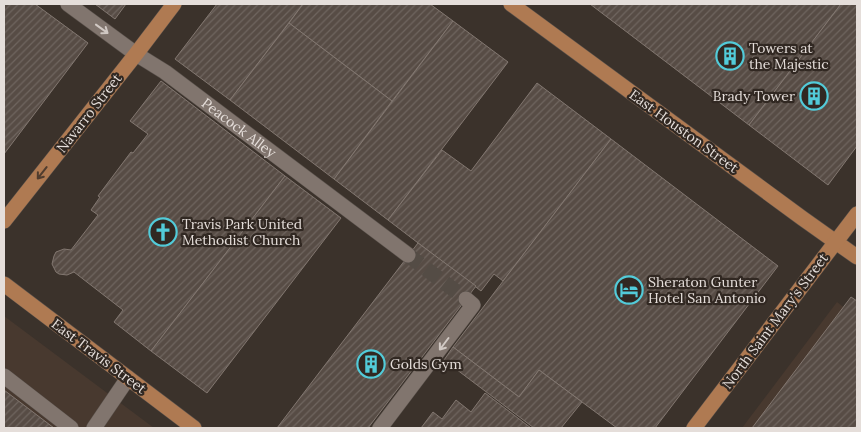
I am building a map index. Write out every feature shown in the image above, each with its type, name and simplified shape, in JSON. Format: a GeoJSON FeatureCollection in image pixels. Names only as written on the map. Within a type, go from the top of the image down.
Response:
{"type":"FeatureCollection","features":[{"type":"Feature","properties":{"kind":"main road","name":"Navarro Street"},"geometry":{"type":"LineString","coordinates":[[4,222],[174,4]]}},
{"type":"Feature","properties":{"kind":"main road","name":"East Houston Street"},"geometry":{"type":"LineString","coordinates":[[510,4],[857,257]]}},
{"type":"Feature","properties":{"kind":"main road","name":"North Saint Mary's Street"},"geometry":{"type":"LineString","coordinates":[[694,428],[857,214]]}},
{"type":"Feature","properties":{"kind":"main road","name":"East Travis Street"},"geometry":{"type":"LineString","coordinates":[[4,284],[194,428]]}},
{"type":"Feature","properties":{"kind":"lane","name":"Peacock Alley"},"geometry":{"type":"LineString","coordinates":[[68,4],[136,54],[165,72],[408,255]]}},
{"type":"Feature","properties":{"kind":"lane"},"geometry":{"type":"LineString","coordinates":[[380,428],[469,302]]}},
{"type":"Feature","properties":{"kind":"lane"},"geometry":{"type":"LineString","coordinates":[[4,376],[71,428]]}},
{"type":"Feature","properties":{"kind":"lane"},"geometry":{"type":"LineString","coordinates":[[94,428],[128,378]]}},
{"type":"Feature","properties":{"kind":"shaded area"},"geometry":{"type":"Polygon","coordinates":[[[837,302],[857,318],[857,428],[742,428],[837,302]]]}},
{"type":"Feature","properties":{"kind":"shaded area"},"geometry":{"type":"Polygon","coordinates":[[[4,316],[154,428],[4,428],[4,316]]]}},
{"type":"Feature","properties":{"kind":"building"},"geometry":{"type":"Polygon","coordinates":[[[4,4],[35,4],[88,43],[4,154],[4,4]]]}},
{"type":"Feature","properties":{"kind":"building"},"geometry":{"type":"Polygon","coordinates":[[[95,4],[126,4],[115,19],[95,4]]]}},
{"type":"Feature","properties":{"kind":"building"},"geometry":{"type":"Polygon","coordinates":[[[217,4],[303,4],[230,100],[175,59],[217,4]]]}},
{"type":"Feature","properties":{"kind":"building"},"geometry":{"type":"Polygon","coordinates":[[[303,4],[430,4],[453,21],[392,101],[289,23],[303,4]]]}},
{"type":"Feature","properties":{"kind":"building","name":"Towers at the Majestic"},"geometry":{"type":"Polygon","coordinates":[[[590,4],[841,4],[749,125],[590,4]]]}},
{"type":"Feature","properties":{"kind":"building","name":"Brady Tower"},"geometry":{"type":"Polygon","coordinates":[[[841,4],[857,4],[857,146],[828,185],[749,125],[841,4]]]}},
{"type":"Feature","properties":{"kind":"building"},"geometry":{"type":"Polygon","coordinates":[[[453,21],[508,62],[388,220],[334,179],[453,21]]]}},
{"type":"Feature","properties":{"kind":"building"},"geometry":{"type":"Polygon","coordinates":[[[289,23],[392,101],[334,179],[230,100],[289,23]]]}},
{"type":"Feature","properties":{"kind":"building","name":"Travis Park United Methodist Church"},"geometry":{"type":"Polygon","coordinates":[[[161,81],[285,176],[151,351],[114,322],[123,310],[74,272],[67,275],[59,274],[52,264],[56,252],[64,249],[71,250],[98,215],[91,210],[100,197],[98,196],[131,152],[133,153],[148,134],[130,121],[161,81]]]}},
{"type":"Feature","properties":{"kind":"building"},"geometry":{"type":"Polygon","coordinates":[[[537,83],[611,139],[503,281],[494,274],[481,291],[388,220],[442,150],[471,171],[537,83]]]}},
{"type":"Feature","properties":{"kind":"building","name":"Sheraton Gunter Hotel San Antonio"},"geometry":{"type":"Polygon","coordinates":[[[611,139],[778,266],[655,428],[617,428],[539,370],[519,397],[453,347],[611,139]]]}},
{"type":"Feature","properties":{"kind":"building"},"geometry":{"type":"Polygon","coordinates":[[[285,176],[341,218],[207,393],[151,351],[285,176]]]}},
{"type":"Feature","properties":{"kind":"building","name":"Golds Gym"},"geometry":{"type":"Polygon","coordinates":[[[418,243],[476,286],[368,428],[277,428],[418,243]]]}},
{"type":"Feature","properties":{"kind":"building"},"geometry":{"type":"Polygon","coordinates":[[[851,297],[857,301],[857,428],[752,428],[851,297]]]}},
{"type":"Feature","properties":{"kind":"building"},"geometry":{"type":"Polygon","coordinates":[[[453,347],[519,397],[539,370],[582,402],[561,428],[534,428],[444,360],[453,347]]]}},
{"type":"Feature","properties":{"kind":"building"},"geometry":{"type":"Polygon","coordinates":[[[4,390],[54,428],[4,428],[4,390]]]}},
{"type":"Feature","properties":{"kind":"building"},"geometry":{"type":"Polygon","coordinates":[[[485,393],[531,428],[421,428],[433,412],[442,419],[456,400],[471,412],[485,393]]]}},
{"type":"Feature","properties":{"kind":"tunnel"},"geometry":{"type":"LineString","coordinates":[[408,255],[466,299]]}},
{"type":"Feature","properties":{"kind":"place","name":"Towers at the Majestic"},"geometry":{"type":"Point","coordinates":[730,56]}},
{"type":"Feature","properties":{"kind":"place","name":"Brady Tower"},"geometry":{"type":"Point","coordinates":[814,96]}},
{"type":"Feature","properties":{"kind":"place","name":"Travis Park United Methodist Church"},"geometry":{"type":"Point","coordinates":[163,232]}},
{"type":"Feature","properties":{"kind":"place","name":"Sheraton Gunter Hotel San Antonio"},"geometry":{"type":"Point","coordinates":[629,290]}},
{"type":"Feature","properties":{"kind":"place","name":"Golds Gym"},"geometry":{"type":"Point","coordinates":[371,364]}}]}
